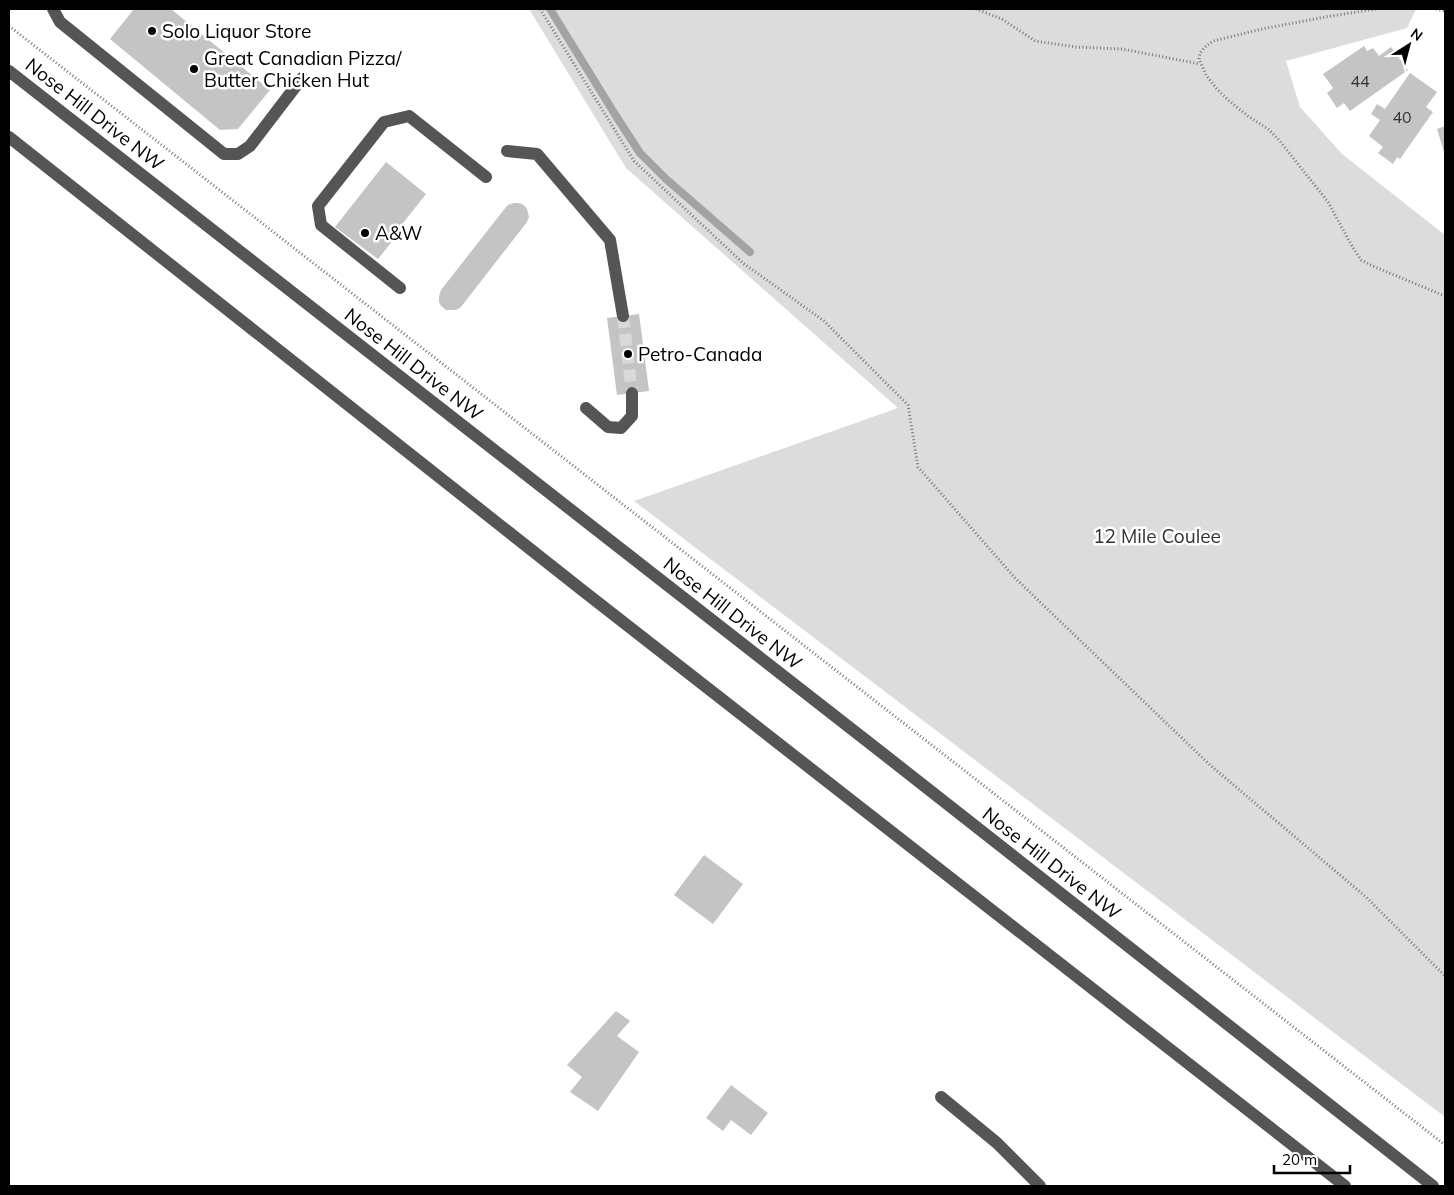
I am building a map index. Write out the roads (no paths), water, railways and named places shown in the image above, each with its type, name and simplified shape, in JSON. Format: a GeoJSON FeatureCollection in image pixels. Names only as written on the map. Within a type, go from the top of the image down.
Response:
{"type":"FeatureCollection","features":[{"type":"Feature","properties":{"kind":"street"},"geometry":{"type":"LineString","coordinates":[[53,9],[60,22],[224,154],[238,154],[250,146],[302,78]]}},
{"type":"Feature","properties":{"kind":"street","name":"Nose Hill Drive NW"},"geometry":{"type":"LineString","coordinates":[[9,71],[1433,1186]]}},
{"type":"Feature","properties":{"kind":"street"},"geometry":{"type":"LineString","coordinates":[[400,288],[320,225],[318,206],[384,122],[409,116],[486,177]]}},
{"type":"Feature","properties":{"kind":"street"},"geometry":{"type":"LineString","coordinates":[[9,137],[606,608],[1346,1186]]}},
{"type":"Feature","properties":{"kind":"street"},"geometry":{"type":"LineString","coordinates":[[507,151],[537,154],[610,240],[623,316]]}},
{"type":"Feature","properties":{"kind":"street"},"geometry":{"type":"LineString","coordinates":[[586,408],[608,427],[621,428],[632,416],[632,393]]}},
{"type":"Feature","properties":{"kind":"street"},"geometry":{"type":"LineString","coordinates":[[941,1097],[997,1144],[1040,1186]]}},
{"type":"Feature","properties":{"kind":"waterway"},"geometry":{"type":"LineString","coordinates":[[550,9],[640,153],[666,179],[750,252]]}},
{"type":"Feature","properties":{"kind":"tunnel"},"geometry":{"type":"LineString","coordinates":[[623,316],[632,393]]}},
{"type":"Feature","properties":{"kind":"place","name":"Solo Liquor Store"},"geometry":{"type":"Point","coordinates":[152,31]}},
{"type":"Feature","properties":{"kind":"place","name":"Great Canadian Pizza/ Butter Chicken Hut"},"geometry":{"type":"Point","coordinates":[194,69]}},
{"type":"Feature","properties":{"kind":"place","name":"A&W"},"geometry":{"type":"Point","coordinates":[365,233]}},
{"type":"Feature","properties":{"kind":"place","name":"Petro-Canada"},"geometry":{"type":"Point","coordinates":[628,354]}},
{"type":"Feature","properties":{"kind":"park label","name":"12 Mile Coulee"},"geometry":{"type":"Point","coordinates":[1157,536]}}]}
